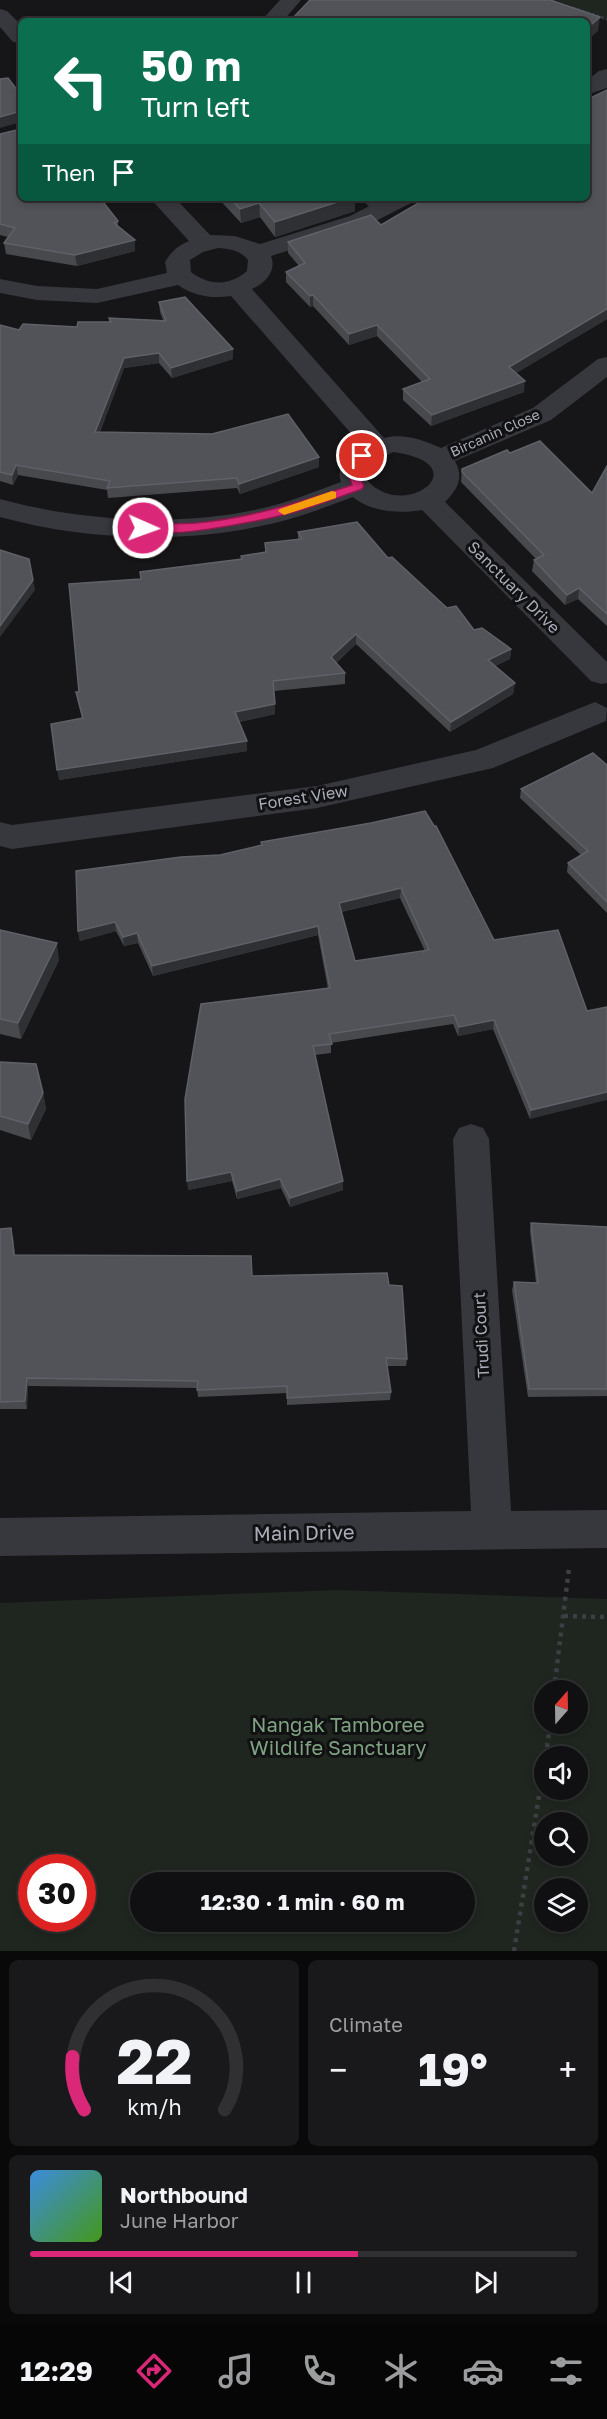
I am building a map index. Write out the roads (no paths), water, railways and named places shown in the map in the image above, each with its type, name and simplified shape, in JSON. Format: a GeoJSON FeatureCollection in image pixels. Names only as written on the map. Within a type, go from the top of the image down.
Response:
{"type":"FeatureCollection","features":[{"type":"Feature","properties":{"kind":"street"},"geometry":{"type":"LineString","coordinates":[[275,18],[291,0]]}},
{"type":"Feature","properties":{"kind":"street"},"geometry":{"type":"LineString","coordinates":[[0,15],[18,34]]}},
{"type":"Feature","properties":{"kind":"street"},"geometry":{"type":"LineString","coordinates":[[590,87],[600,83],[607,76]]}},
{"type":"Feature","properties":{"kind":"street"},"geometry":{"type":"LineString","coordinates":[[165,201],[203,242]]}},
{"type":"Feature","properties":{"kind":"street"},"geometry":{"type":"LineString","coordinates":[[257,254],[358,221],[372,204],[388,201]]}},
{"type":"Feature","properties":{"kind":"street"},"geometry":{"type":"LineString","coordinates":[[203,242],[232,242],[245,245],[257,254],[261,262],[261,270],[255,278],[237,287],[208,289],[195,285],[182,277],[177,269],[178,261],[183,253],[203,242]]}},
{"type":"Feature","properties":{"kind":"street"},"geometry":{"type":"LineString","coordinates":[[0,286],[36,293],[97,296],[182,277]]}},
{"type":"Feature","properties":{"kind":"street"},"geometry":{"type":"LineString","coordinates":[[237,287],[377,447]]}},
{"type":"Feature","properties":{"kind":"street","name":"Bircanin Close"},"geometry":{"type":"LineString","coordinates":[[440,458],[542,414],[607,365]]}},
{"type":"Feature","properties":{"kind":"street"},"geometry":{"type":"LineString","coordinates":[[409,444],[424,448],[440,458],[447,468],[448,478],[444,488],[428,500],[412,504],[380,501],[366,494],[358,486],[354,476],[355,465],[362,456],[377,447],[409,444]]}},
{"type":"Feature","properties":{"kind":"street"},"geometry":{"type":"LineString","coordinates":[[0,508],[17,513],[99,525],[166,530],[221,524],[283,512],[358,486]]}},
{"type":"Feature","properties":{"kind":"street","name":"Sanctuary Drive"},"geometry":{"type":"LineString","coordinates":[[428,500],[604,674]]}},
{"type":"Feature","properties":{"kind":"street"},"geometry":{"type":"LineString","coordinates":[[601,716],[588,706],[585,698],[586,689],[604,674]]}},
{"type":"Feature","properties":{"kind":"street","name":"Forest View"},"geometry":{"type":"LineString","coordinates":[[0,834],[12,837],[317,797],[482,760],[601,716]]}},
{"type":"Feature","properties":{"kind":"street","name":"Trudi Court"},"geometry":{"type":"LineString","coordinates":[[471,1139],[492,1530]]}},
{"type":"Feature","properties":{"kind":"street","name":"Main Drive"},"geometry":{"type":"LineString","coordinates":[[0,1537],[591,1529]]}},
{"type":"Feature","properties":{"kind":"park label","name":"Nangak Tamboree Wildlife Sanctuary"},"geometry":{"type":"Point","coordinates":[338,1736]}}]}
